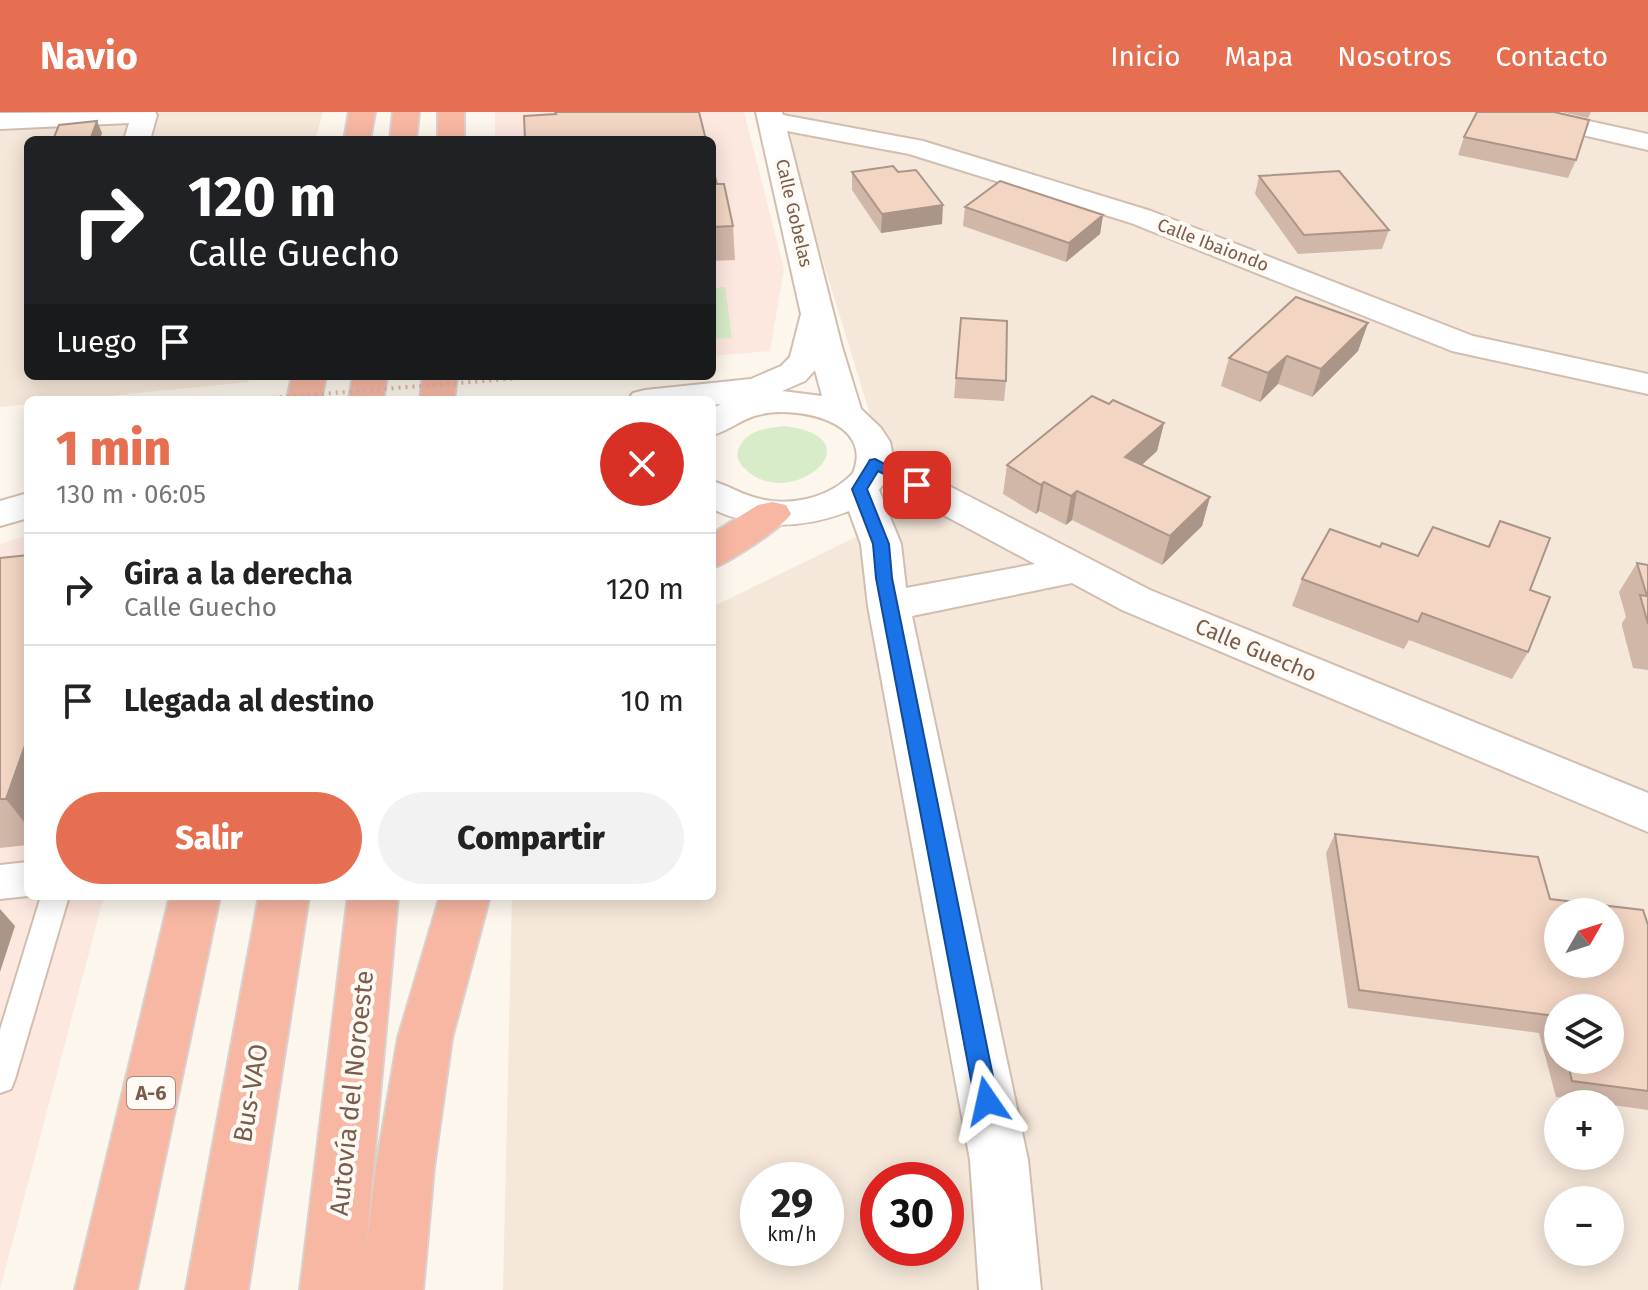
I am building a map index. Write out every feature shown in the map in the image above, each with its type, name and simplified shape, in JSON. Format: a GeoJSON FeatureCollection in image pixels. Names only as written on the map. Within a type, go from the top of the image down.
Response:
{"type":"FeatureCollection","features":[{"type":"Feature","properties":{"kind":"highway"},"geometry":{"type":"LineString","coordinates":[[358,136],[362,112]]}},
{"type":"Feature","properties":{"kind":"highway"},"geometry":{"type":"LineString","coordinates":[[403,136],[406,112]]}},
{"type":"Feature","properties":{"kind":"highway"},"geometry":{"type":"LineString","coordinates":[[451,112],[451,136]]}},
{"type":"Feature","properties":{"kind":"highway"},"geometry":{"type":"LineString","coordinates":[[716,552],[732,538],[790,513]]}},
{"type":"Feature","properties":{"kind":"highway","name":"A-6"},"geometry":{"type":"LineString","coordinates":[[106,1290],[194,900]]}},
{"type":"Feature","properties":{"kind":"highway","name":"Bus-VAO"},"geometry":{"type":"LineString","coordinates":[[217,1290],[283,900]]}},
{"type":"Feature","properties":{"kind":"highway","name":"Autovía del Noroeste"},"geometry":{"type":"LineString","coordinates":[[331,1290],[373,900]]}},
{"type":"Feature","properties":{"kind":"highway"},"geometry":{"type":"LineString","coordinates":[[392,1290],[405,1167],[425,1038],[464,900]]}},
{"type":"Feature","properties":{"kind":"street"},"geometry":{"type":"LineString","coordinates":[[1513,112],[1648,142]]}},
{"type":"Feature","properties":{"kind":"street"},"geometry":{"type":"LineString","coordinates":[[0,121],[144,115],[138,136]]}},
{"type":"Feature","properties":{"kind":"street","name":"Calle Gobelas"},"geometry":{"type":"LineString","coordinates":[[771,116],[825,347],[845,415]]}},
{"type":"Feature","properties":{"kind":"street","name":"Calle Ibaiondo"},"geometry":{"type":"LineString","coordinates":[[771,116],[914,147],[1141,217],[1464,344],[1648,384]]}},
{"type":"Feature","properties":{"kind":"street","name":"Calle Gobelas"},"geometry":{"type":"LineString","coordinates":[[686,396],[748,390],[783,381],[804,363],[817,314]]}},
{"type":"Feature","properties":{"kind":"street"},"geometry":{"type":"LineString","coordinates":[[784,401],[811,382],[825,347]]}},
{"type":"Feature","properties":{"kind":"street"},"geometry":{"type":"LineString","coordinates":[[728,407],[784,401],[806,403],[845,415],[863,428],[874,445],[868,476],[887,592],[999,1160],[1010,1290]]}},
{"type":"Feature","properties":{"kind":"street"},"geometry":{"type":"LineString","coordinates":[[790,513],[837,503],[868,476]]}},
{"type":"Feature","properties":{"kind":"street","name":"Calle Guecho"},"geometry":{"type":"LineString","coordinates":[[868,476],[1076,569],[1136,600],[1648,813]]}},
{"type":"Feature","properties":{"kind":"street"},"geometry":{"type":"LineString","coordinates":[[716,495],[747,510],[834,519],[854,530],[871,546],[887,592]]}},
{"type":"Feature","properties":{"kind":"street"},"geometry":{"type":"LineString","coordinates":[[0,514],[24,506]]}},
{"type":"Feature","properties":{"kind":"street"},"geometry":{"type":"LineString","coordinates":[[887,592],[1076,569]]}},
{"type":"Feature","properties":{"kind":"street"},"geometry":{"type":"LineString","coordinates":[[0,882],[24,879]]}},
{"type":"Feature","properties":{"kind":"lane"},"geometry":{"type":"LineString","coordinates":[[0,1079],[54,900]]}},
{"type":"Feature","properties":{"kind":"path"},"geometry":{"type":"LineString","coordinates":[[295,396],[496,380]]}},
{"type":"Feature","properties":{"kind":"shaded area"},"geometry":{"type":"Polygon","coordinates":[[[0,112],[323,112],[316,136],[24,136],[24,380],[249,380],[109,396],[24,396],[24,404],[0,407],[0,112]]]}},
{"type":"Feature","properties":{"kind":"shaded area"},"geometry":{"type":"Polygon","coordinates":[[[495,112],[744,112],[784,269],[770,351],[716,356],[716,136],[495,136],[495,112]]]}},
{"type":"Feature","properties":{"kind":"shaded area"},"geometry":{"type":"Polygon","coordinates":[[[777,112],[1648,112],[1648,1290],[503,1290],[512,900],[716,900],[716,605],[901,515],[777,112]]]}},
{"type":"Feature","properties":{"kind":"shaded area"},"geometry":{"type":"Polygon","coordinates":[[[24,536],[24,900],[103,900],[0,1289],[0,544],[24,536]]]}},
{"type":"Feature","properties":{"kind":"green space"},"geometry":{"type":"Polygon","coordinates":[[[725,287],[732,338],[716,339],[716,288],[725,287]]]}},
{"type":"Feature","properties":{"kind":"green space"},"geometry":{"type":"Polygon","coordinates":[[[784,426],[812,433],[825,444],[826,457],[818,469],[802,478],[783,483],[763,480],[742,466],[738,449],[748,436],[784,426]]]}},
{"type":"Feature","properties":{"kind":"building"},"geometry":{"type":"Polygon","coordinates":[[[699,112],[705,136],[525,136],[524,116],[699,112]]]}},
{"type":"Feature","properties":{"kind":"building"},"geometry":{"type":"Polygon","coordinates":[[[1477,112],[1554,112],[1589,120],[1576,160],[1464,137],[1477,112]]]}},
{"type":"Feature","properties":{"kind":"building"},"geometry":{"type":"Polygon","coordinates":[[[97,121],[91,136],[55,136],[59,125],[97,121]]]}},
{"type":"Feature","properties":{"kind":"building"},"geometry":{"type":"Polygon","coordinates":[[[893,166],[898,172],[916,170],[943,205],[882,214],[852,172],[893,166]]]}},
{"type":"Feature","properties":{"kind":"building"},"geometry":{"type":"Polygon","coordinates":[[[1339,171],[1389,230],[1304,235],[1259,176],[1339,171]]]}},
{"type":"Feature","properties":{"kind":"building"},"geometry":{"type":"Polygon","coordinates":[[[716,180],[717,184],[724,184],[733,226],[716,227],[716,180]]]}},
{"type":"Feature","properties":{"kind":"building"},"geometry":{"type":"Polygon","coordinates":[[[1000,181],[1103,215],[1069,243],[965,207],[1000,181]]]}},
{"type":"Feature","properties":{"kind":"building"},"geometry":{"type":"Polygon","coordinates":[[[1296,297],[1368,323],[1321,369],[1287,356],[1268,373],[1229,358],[1296,297]]]}},
{"type":"Feature","properties":{"kind":"building"},"geometry":{"type":"Polygon","coordinates":[[[961,318],[1007,321],[1006,381],[956,378],[961,318]]]}},
{"type":"Feature","properties":{"kind":"building"},"geometry":{"type":"Polygon","coordinates":[[[1092,396],[1109,404],[1113,400],[1164,423],[1125,457],[1210,497],[1170,536],[1077,491],[1071,496],[1044,482],[1041,485],[1007,465],[1092,396]]]}},
{"type":"Feature","properties":{"kind":"building"},"geometry":{"type":"Polygon","coordinates":[[[1500,521],[1550,538],[1530,590],[1550,597],[1528,652],[1422,613],[1418,622],[1302,579],[1330,529],[1380,547],[1382,543],[1418,556],[1433,527],[1489,547],[1500,521]]]}},
{"type":"Feature","properties":{"kind":"building"},"geometry":{"type":"Polygon","coordinates":[[[24,555],[24,748],[6,799],[0,799],[0,558],[24,555]]]}},
{"type":"Feature","properties":{"kind":"building"},"geometry":{"type":"Polygon","coordinates":[[[1637,563],[1648,565],[1648,624],[1640,595],[1647,596],[1637,563]]]}},
{"type":"Feature","properties":{"kind":"building"},"geometry":{"type":"Polygon","coordinates":[[[1335,834],[1538,857],[1550,898],[1544,898],[1544,978],[1624,978],[1624,908],[1643,910],[1648,925],[1648,1091],[1572,1081],[1570,1074],[1624,1074],[1624,994],[1544,994],[1544,1015],[1359,990],[1335,834]]]}},
{"type":"Feature","properties":{"kind":"route"},"geometry":{"type":"LineString","coordinates":[[917,485],[875,463],[870,477],[860,489],[881,544],[884,578],[987,1101]]}}]}
